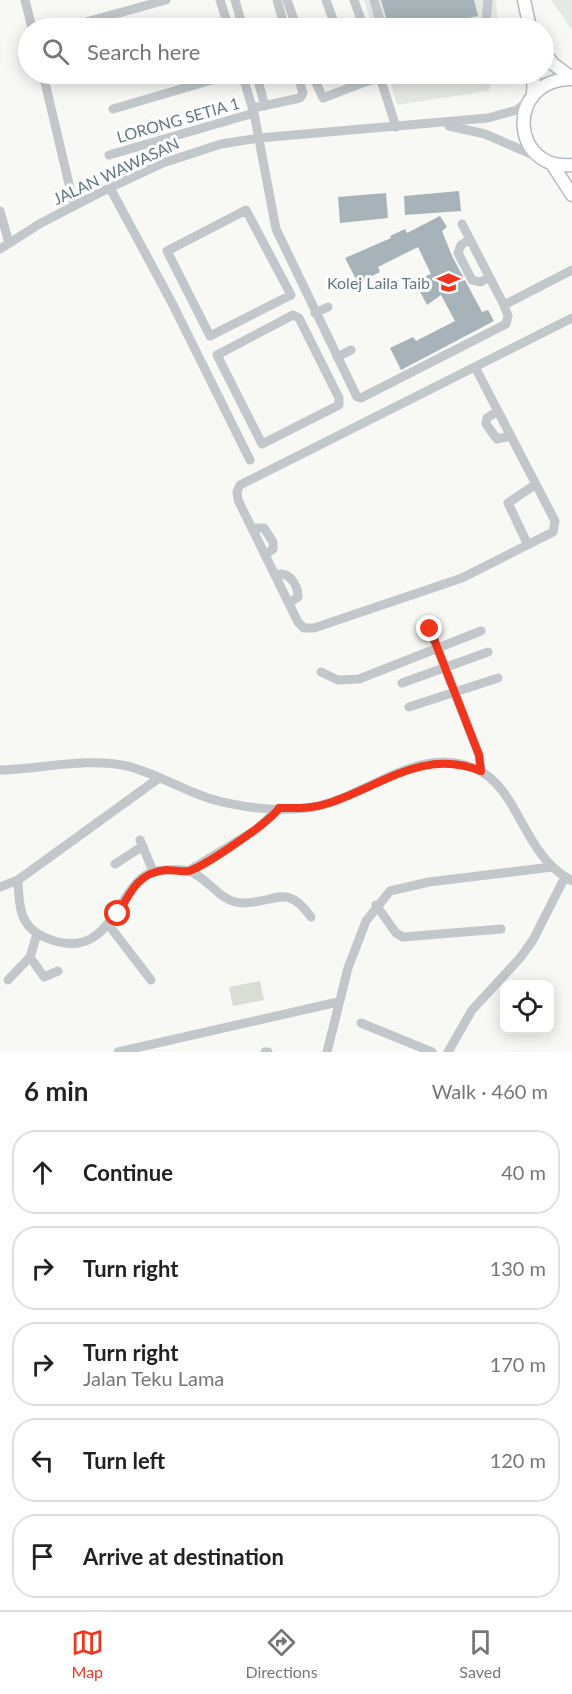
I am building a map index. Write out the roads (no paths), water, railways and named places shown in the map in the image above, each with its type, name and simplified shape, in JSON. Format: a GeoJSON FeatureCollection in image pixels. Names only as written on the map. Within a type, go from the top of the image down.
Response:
{"type":"FeatureCollection","features":[{"type":"Feature","properties":{"kind":"main road"},"geometry":{"type":"LineString","coordinates":[[524,0],[528,18]]}},
{"type":"Feature","properties":{"kind":"main road"},"geometry":{"type":"LineString","coordinates":[[554,62],[572,79]]}},
{"type":"Feature","properties":{"kind":"main road"},"geometry":{"type":"LineString","coordinates":[[554,81],[572,79]]}},
{"type":"Feature","properties":{"kind":"main road"},"geometry":{"type":"LineString","coordinates":[[533,84],[531,97],[524,112],[523,126],[526,139],[547,161],[572,195]]}},
{"type":"Feature","properties":{"kind":"main road"},"geometry":{"type":"LineString","coordinates":[[531,97],[545,84]]}},
{"type":"Feature","properties":{"kind":"main road"},"geometry":{"type":"LineString","coordinates":[[547,161],[572,165]]}},
{"type":"Feature","properties":{"kind":"street"},"geometry":{"type":"LineString","coordinates":[[25,0],[30,18]]}},
{"type":"Feature","properties":{"kind":"street"},"geometry":{"type":"LineString","coordinates":[[101,18],[166,0]]}},
{"type":"Feature","properties":{"kind":"street"},"geometry":{"type":"LineString","coordinates":[[220,0],[224,18]]}},
{"type":"Feature","properties":{"kind":"street"},"geometry":{"type":"LineString","coordinates":[[235,0],[240,18]]}},
{"type":"Feature","properties":{"kind":"street"},"geometry":{"type":"LineString","coordinates":[[277,0],[282,18]]}},
{"type":"Feature","properties":{"kind":"street"},"geometry":{"type":"LineString","coordinates":[[287,0],[293,18]]}},
{"type":"Feature","properties":{"kind":"street"},"geometry":{"type":"LineString","coordinates":[[326,0],[332,18]]}},
{"type":"Feature","properties":{"kind":"street"},"geometry":{"type":"LineString","coordinates":[[354,0],[360,18]]}},
{"type":"Feature","properties":{"kind":"street"},"geometry":{"type":"LineString","coordinates":[[374,0],[379,18]]}},
{"type":"Feature","properties":{"kind":"street"},"geometry":{"type":"LineString","coordinates":[[486,18],[488,0]]}},
{"type":"Feature","properties":{"kind":"street"},"geometry":{"type":"LineString","coordinates":[[45,84],[74,205]]}},
{"type":"Feature","properties":{"kind":"street"},"geometry":{"type":"LineString","coordinates":[[113,109],[198,84]]}},
{"type":"Feature","properties":{"kind":"street"},"geometry":{"type":"LineString","coordinates":[[245,84],[254,111],[276,229],[355,395],[361,398],[506,324],[508,316],[504,305],[462,224]]}},
{"type":"Feature","properties":{"kind":"street"},"geometry":{"type":"LineString","coordinates":[[259,84],[265,106]]}},
{"type":"Feature","properties":{"kind":"street","name":"LORONG SETIA 1"},"geometry":{"type":"LineString","coordinates":[[109,155],[265,106],[302,97],[299,84]]}},
{"type":"Feature","properties":{"kind":"street"},"geometry":{"type":"LineString","coordinates":[[316,84],[322,98],[357,85]]}},
{"type":"Feature","properties":{"kind":"street"},"geometry":{"type":"LineString","coordinates":[[383,84],[396,127]]}},
{"type":"Feature","properties":{"kind":"street"},"geometry":{"type":"LineString","coordinates":[[432,125],[505,114],[517,110],[531,97]]}},
{"type":"Feature","properties":{"kind":"street"},"geometry":{"type":"LineString","coordinates":[[432,125],[485,134],[547,161]]}},
{"type":"Feature","properties":{"kind":"street","name":"JALAN WAWASAN"},"geometry":{"type":"LineString","coordinates":[[0,249],[74,205],[190,153],[259,138],[432,125]]}},
{"type":"Feature","properties":{"kind":"street"},"geometry":{"type":"LineString","coordinates":[[110,188],[171,301],[249,460]]}},
{"type":"Feature","properties":{"kind":"street"},"geometry":{"type":"LineString","coordinates":[[246,210],[291,295],[212,337],[187,293],[168,255],[169,249],[246,210]]}},
{"type":"Feature","properties":{"kind":"street"},"geometry":{"type":"LineString","coordinates":[[0,211],[9,243]]}},
{"type":"Feature","properties":{"kind":"street"},"geometry":{"type":"LineString","coordinates":[[469,240],[460,246],[458,253],[472,280],[480,282],[489,278]]}},
{"type":"Feature","properties":{"kind":"street"},"geometry":{"type":"LineString","coordinates":[[504,305],[572,270]]}},
{"type":"Feature","properties":{"kind":"street"},"geometry":{"type":"LineString","coordinates":[[171,301],[187,293]]}},
{"type":"Feature","properties":{"kind":"street"},"geometry":{"type":"LineString","coordinates":[[315,313],[328,307]]}},
{"type":"Feature","properties":{"kind":"street"},"geometry":{"type":"LineString","coordinates":[[293,315],[299,318],[340,401],[336,409],[262,444],[237,397],[217,355],[293,315]]}},
{"type":"Feature","properties":{"kind":"street"},"geometry":{"type":"LineString","coordinates":[[475,367],[555,521],[553,532],[462,578],[314,628],[301,626],[237,496],[240,485],[572,318]]}},
{"type":"Feature","properties":{"kind":"street"},"geometry":{"type":"LineString","coordinates":[[337,357],[351,350]]}},
{"type":"Feature","properties":{"kind":"street"},"geometry":{"type":"LineString","coordinates":[[222,406],[237,397]]}},
{"type":"Feature","properties":{"kind":"street"},"geometry":{"type":"LineString","coordinates":[[498,411],[489,416],[486,424],[497,439],[511,436]]}},
{"type":"Feature","properties":{"kind":"street"},"geometry":{"type":"LineString","coordinates":[[528,545],[508,503],[536,484]]}},
{"type":"Feature","properties":{"kind":"street"},"geometry":{"type":"LineString","coordinates":[[430,629],[479,755],[481,771]]}},
{"type":"Feature","properties":{"kind":"street"},"geometry":{"type":"LineString","coordinates":[[321,672],[338,680],[351,681],[481,631]]}},
{"type":"Feature","properties":{"kind":"street"},"geometry":{"type":"LineString","coordinates":[[402,682],[488,652]]}},
{"type":"Feature","properties":{"kind":"street"},"geometry":{"type":"LineString","coordinates":[[409,707],[498,678]]}},
{"type":"Feature","properties":{"kind":"street"},"geometry":{"type":"LineString","coordinates":[[0,770],[114,764],[150,772],[159,778],[215,800],[279,808],[306,808],[327,804],[415,766],[433,763],[469,766],[481,771],[503,793],[529,839],[552,867],[568,879],[533,940],[520,958],[472,1010],[448,1052]]}},
{"type":"Feature","properties":{"kind":"street"},"geometry":{"type":"LineString","coordinates":[[0,887],[18,880],[159,778]]}},
{"type":"Feature","properties":{"kind":"street"},"geometry":{"type":"LineString","coordinates":[[18,880],[21,914],[27,926],[37,934],[55,942],[74,944],[88,939],[108,924],[118,914],[134,885],[153,871],[188,871],[257,829],[279,808]]}},
{"type":"Feature","properties":{"kind":"street"},"geometry":{"type":"LineString","coordinates":[[115,864],[142,843],[153,871]]}},
{"type":"Feature","properties":{"kind":"street"},"geometry":{"type":"LineString","coordinates":[[327,1052],[348,968],[366,921],[376,905],[390,891],[403,886],[552,867]]}},
{"type":"Feature","properties":{"kind":"street"},"geometry":{"type":"LineString","coordinates":[[188,871],[235,902],[289,897],[298,901],[311,917]]}},
{"type":"Feature","properties":{"kind":"street"},"geometry":{"type":"LineString","coordinates":[[376,905],[396,933],[403,937],[501,929]]}},
{"type":"Feature","properties":{"kind":"street"},"geometry":{"type":"LineString","coordinates":[[108,924],[151,980]]}},
{"type":"Feature","properties":{"kind":"street"},"geometry":{"type":"LineString","coordinates":[[8,980],[30,957],[37,934]]}},
{"type":"Feature","properties":{"kind":"street"},"geometry":{"type":"LineString","coordinates":[[30,957],[44,977],[58,971]]}},
{"type":"Feature","properties":{"kind":"street"},"geometry":{"type":"LineString","coordinates":[[118,1052],[338,1002]]}},
{"type":"Feature","properties":{"kind":"street"},"geometry":{"type":"LineString","coordinates":[[361,1023],[432,1052]]}},
{"type":"Feature","properties":{"kind":"place","name":"Kolej Laila Taib"},"geometry":{"type":"Point","coordinates":[448,283]}}]}
